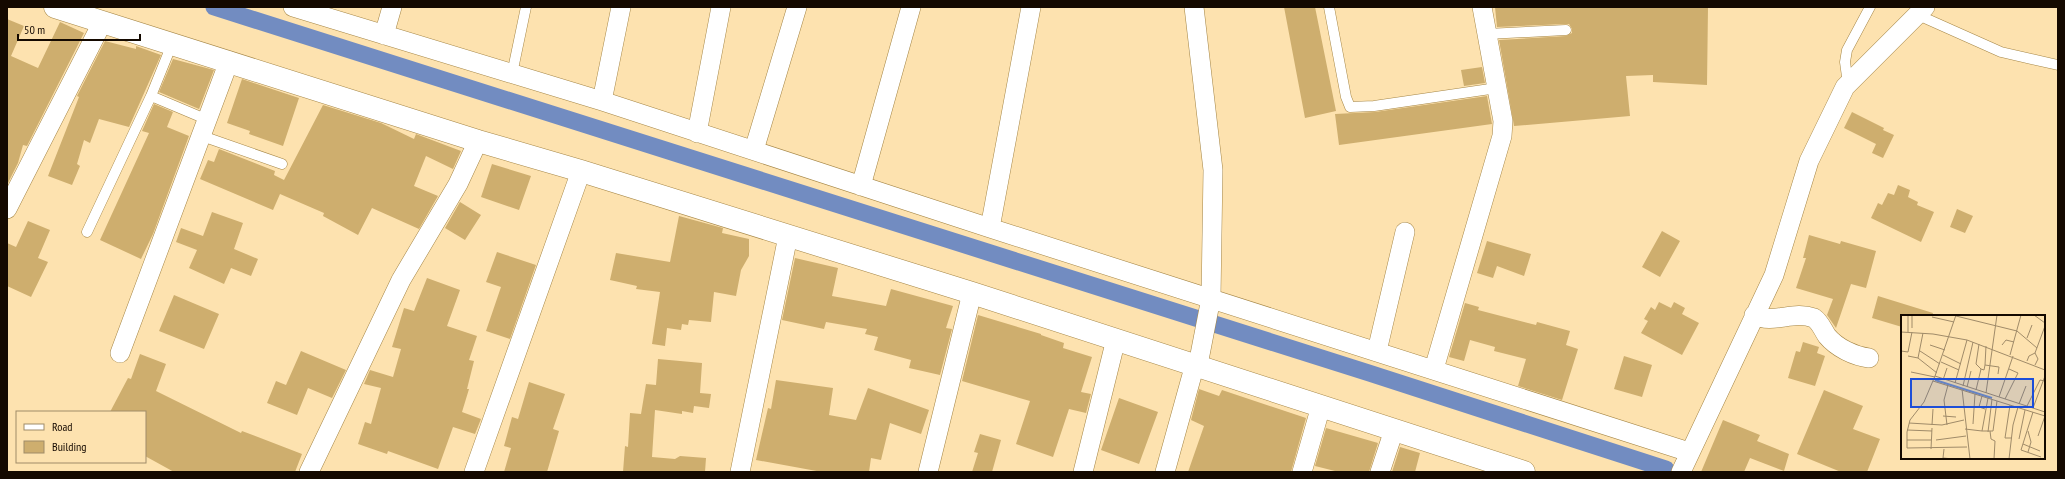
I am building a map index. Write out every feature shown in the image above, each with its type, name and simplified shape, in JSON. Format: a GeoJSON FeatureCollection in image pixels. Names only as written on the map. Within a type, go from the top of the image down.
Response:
{"type":"FeatureCollection","features":[{"type":"Feature","properties":{"kind":"street"},"geometry":{"type":"LineString","coordinates":[[55,7],[478,141],[580,171],[972,293],[1520,471]]}},
{"type":"Feature","properties":{"kind":"street"},"geometry":{"type":"LineString","coordinates":[[294,7],[602,101],[990,228],[1434,369],[1689,452]]}},
{"type":"Feature","properties":{"kind":"street"},"geometry":{"type":"LineString","coordinates":[[384,35],[392,7]]}},
{"type":"Feature","properties":{"kind":"street"},"geometry":{"type":"LineString","coordinates":[[602,101],[621,7]]}},
{"type":"Feature","properties":{"kind":"street"},"geometry":{"type":"LineString","coordinates":[[697,132],[721,7]]}},
{"type":"Feature","properties":{"kind":"street"},"geometry":{"type":"LineString","coordinates":[[754,150],[797,7]]}},
{"type":"Feature","properties":{"kind":"street"},"geometry":{"type":"LineString","coordinates":[[861,186],[911,7]]}},
{"type":"Feature","properties":{"kind":"street"},"geometry":{"type":"LineString","coordinates":[[990,228],[1031,7]]}},
{"type":"Feature","properties":{"kind":"street"},"geometry":{"type":"LineString","coordinates":[[1165,472],[1197,365],[1211,298],[1213,170],[1194,7]]}},
{"type":"Feature","properties":{"kind":"street"},"geometry":{"type":"LineString","coordinates":[[1434,369],[1502,136],[1503,121],[1482,7]]}},
{"type":"Feature","properties":{"kind":"street"},"geometry":{"type":"LineString","coordinates":[[1681,472],[1689,452],[1774,275],[1809,161],[1845,86],[1922,11]]}},
{"type":"Feature","properties":{"kind":"street"},"geometry":{"type":"LineString","coordinates":[[7,209],[102,23]]}},
{"type":"Feature","properties":{"kind":"street"},"geometry":{"type":"LineString","coordinates":[[120,353],[229,61]]}},
{"type":"Feature","properties":{"kind":"street"},"geometry":{"type":"LineString","coordinates":[[309,472],[401,280],[458,184],[478,141]]}},
{"type":"Feature","properties":{"kind":"street"},"geometry":{"type":"LineString","coordinates":[[474,472],[580,171]]}},
{"type":"Feature","properties":{"kind":"street"},"geometry":{"type":"LineString","coordinates":[[1377,351],[1405,232]]}},
{"type":"Feature","properties":{"kind":"street"},"geometry":{"type":"LineString","coordinates":[[740,472],[788,236]]}},
{"type":"Feature","properties":{"kind":"street"},"geometry":{"type":"LineString","coordinates":[[928,472],[972,293]]}},
{"type":"Feature","properties":{"kind":"street"},"geometry":{"type":"LineString","coordinates":[[1754,315],[1766,320],[1795,314],[1814,318],[1829,338],[1841,347],[1850,353],[1869,358]]}},
{"type":"Feature","properties":{"kind":"street"},"geometry":{"type":"LineString","coordinates":[[1084,472],[1116,339]]}},
{"type":"Feature","properties":{"kind":"street"},"geometry":{"type":"LineString","coordinates":[[1302,472],[1321,406]]}},
{"type":"Feature","properties":{"kind":"street"},"geometry":{"type":"LineString","coordinates":[[1380,472],[1394,430]]}},
{"type":"Feature","properties":{"kind":"lane"},"geometry":{"type":"LineString","coordinates":[[512,74],[526,7]]}},
{"type":"Feature","properties":{"kind":"lane"},"geometry":{"type":"LineString","coordinates":[[1330,7],[1346,97],[1350,107],[1382,105],[1497,88]]}},
{"type":"Feature","properties":{"kind":"lane"},"geometry":{"type":"LineString","coordinates":[[1848,84],[1845,62],[1847,50],[1870,7]]}},
{"type":"Feature","properties":{"kind":"lane"},"geometry":{"type":"LineString","coordinates":[[1922,11],[2001,52],[2058,65]]}},
{"type":"Feature","properties":{"kind":"lane"},"geometry":{"type":"LineString","coordinates":[[1487,34],[1566,30]]}},
{"type":"Feature","properties":{"kind":"lane"},"geometry":{"type":"LineString","coordinates":[[87,232],[151,96],[172,44]]}},
{"type":"Feature","properties":{"kind":"lane"},"geometry":{"type":"LineString","coordinates":[[151,96],[205,128],[282,164]]}},
{"type":"Feature","properties":{"kind":"building"},"geometry":{"type":"Polygon","coordinates":[[[1284,7],[1315,7],[1336,111],[1305,118],[1284,7]]]}},
{"type":"Feature","properties":{"kind":"building"},"geometry":{"type":"Polygon","coordinates":[[[1495,7],[1708,7],[1707,85],[1653,82],[1653,75],[1626,76],[1630,116],[1514,126],[1499,40],[1566,36],[1572,33],[1572,29],[1569,24],[1497,27],[1495,7]]]}},
{"type":"Feature","properties":{"kind":"building"},"geometry":{"type":"Polygon","coordinates":[[[7,19],[24,26],[11,56],[38,68],[60,22],[84,33],[27,146],[23,145],[18,163],[7,185],[7,19]]]}},
{"type":"Feature","properties":{"kind":"building"},"geometry":{"type":"Polygon","coordinates":[[[105,41],[136,49],[136,46],[161,55],[129,127],[99,119],[90,143],[84,140],[77,164],[80,166],[72,185],[48,176],[79,97],[77,96],[105,41]]]}},
{"type":"Feature","properties":{"kind":"building"},"geometry":{"type":"Polygon","coordinates":[[[173,59],[214,70],[199,109],[159,92],[173,59]]]}},
{"type":"Feature","properties":{"kind":"building"},"geometry":{"type":"Polygon","coordinates":[[[1482,67],[1485,83],[1464,86],[1461,70],[1482,67]]]}},
{"type":"Feature","properties":{"kind":"building"},"geometry":{"type":"Polygon","coordinates":[[[242,79],[299,98],[283,146],[249,134],[250,131],[227,123],[242,79]]]}},
{"type":"Feature","properties":{"kind":"building"},"geometry":{"type":"Polygon","coordinates":[[[1487,96],[1492,124],[1339,145],[1335,114],[1375,112],[1487,96]]]}},
{"type":"Feature","properties":{"kind":"building"},"geometry":{"type":"Polygon","coordinates":[[[154,104],[173,112],[167,127],[189,136],[153,234],[141,259],[100,240],[149,133],[142,131],[154,104]]]}},
{"type":"Feature","properties":{"kind":"building"},"geometry":{"type":"Polygon","coordinates":[[[323,105],[381,123],[414,139],[416,134],[461,151],[453,169],[426,156],[414,186],[438,196],[419,229],[372,208],[358,235],[323,216],[324,213],[280,194],[273,210],[200,179],[208,160],[214,162],[219,149],[275,171],[274,175],[284,180],[323,105]]]}},
{"type":"Feature","properties":{"kind":"building"},"geometry":{"type":"Polygon","coordinates":[[[1852,112],[1884,128],[1883,130],[1894,135],[1883,158],[1872,153],[1876,144],[1844,128],[1852,112]]]}},
{"type":"Feature","properties":{"kind":"building"},"geometry":{"type":"Polygon","coordinates":[[[492,164],[531,176],[519,210],[481,197],[492,164]]]}},
{"type":"Feature","properties":{"kind":"building"},"geometry":{"type":"Polygon","coordinates":[[[1898,185],[1910,190],[1908,197],[1918,202],[1917,205],[1934,212],[1921,242],[1871,218],[1878,203],[1882,205],[1888,193],[1894,195],[1898,185]]]}},
{"type":"Feature","properties":{"kind":"building"},"geometry":{"type":"Polygon","coordinates":[[[460,202],[481,215],[465,240],[445,228],[460,202]]]}},
{"type":"Feature","properties":{"kind":"building"},"geometry":{"type":"Polygon","coordinates":[[[1957,209],[1973,216],[1965,233],[1950,227],[1957,209]]]}},
{"type":"Feature","properties":{"kind":"building"},"geometry":{"type":"Polygon","coordinates":[[[212,212],[243,223],[234,249],[258,259],[251,276],[231,268],[224,284],[189,268],[197,250],[176,242],[181,228],[203,236],[212,212]]]}},
{"type":"Feature","properties":{"kind":"building"},"geometry":{"type":"Polygon","coordinates":[[[679,216],[723,228],[722,233],[749,239],[749,256],[741,270],[736,296],[714,292],[711,322],[689,320],[688,325],[682,324],[681,330],[667,328],[665,346],[652,344],[660,292],[636,289],[637,286],[610,280],[616,253],[670,262],[679,216]]]}},
{"type":"Feature","properties":{"kind":"building"},"geometry":{"type":"Polygon","coordinates":[[[28,221],[50,230],[38,258],[48,262],[31,297],[7,286],[7,243],[16,247],[28,221]]]}},
{"type":"Feature","properties":{"kind":"building"},"geometry":{"type":"Polygon","coordinates":[[[1662,231],[1680,241],[1660,277],[1642,267],[1662,231]]]}},
{"type":"Feature","properties":{"kind":"building"},"geometry":{"type":"Polygon","coordinates":[[[1809,235],[1840,244],[1841,241],[1876,251],[1866,288],[1851,284],[1836,328],[1827,315],[1833,299],[1796,288],[1806,258],[1803,258],[1809,235]]]}},
{"type":"Feature","properties":{"kind":"building"},"geometry":{"type":"Polygon","coordinates":[[[1487,241],[1531,254],[1524,276],[1497,266],[1493,278],[1477,273],[1487,241]]]}},
{"type":"Feature","properties":{"kind":"building"},"geometry":{"type":"Polygon","coordinates":[[[497,252],[536,265],[510,339],[486,331],[501,287],[486,282],[497,252]]]}},
{"type":"Feature","properties":{"kind":"building"},"geometry":{"type":"Polygon","coordinates":[[[795,258],[838,268],[832,296],[886,306],[891,289],[953,306],[946,328],[952,329],[940,375],[909,368],[911,360],[874,350],[878,337],[865,334],[867,329],[826,322],[824,329],[782,320],[795,258]]]}},
{"type":"Feature","properties":{"kind":"building"},"geometry":{"type":"Polygon","coordinates":[[[427,278],[460,290],[447,326],[477,336],[469,360],[474,361],[467,389],[469,389],[462,412],[481,419],[475,434],[453,427],[438,469],[388,451],[387,454],[358,444],[365,422],[371,424],[381,388],[364,384],[370,370],[393,377],[401,349],[392,347],[404,308],[414,311],[427,278]]]}},
{"type":"Feature","properties":{"kind":"building"},"geometry":{"type":"Polygon","coordinates":[[[174,295],[219,314],[204,349],[159,331],[174,295]]]}},
{"type":"Feature","properties":{"kind":"building"},"geometry":{"type":"Polygon","coordinates":[[[1878,296],[1933,313],[1932,315],[1901,315],[1901,327],[1872,318],[1878,296]]]}},
{"type":"Feature","properties":{"kind":"building"},"geometry":{"type":"Polygon","coordinates":[[[1659,302],[1671,308],[1674,302],[1685,308],[1682,314],[1699,323],[1682,355],[1641,333],[1648,321],[1644,319],[1651,307],[1655,310],[1659,302]]]}},
{"type":"Feature","properties":{"kind":"building"},"geometry":{"type":"Polygon","coordinates":[[[1465,303],[1479,307],[1478,310],[1536,325],[1537,322],[1570,331],[1566,345],[1578,349],[1562,400],[1518,386],[1526,359],[1494,351],[1495,347],[1470,340],[1464,361],[1449,357],[1465,303]]]}},
{"type":"Feature","properties":{"kind":"building"},"geometry":{"type":"Polygon","coordinates":[[[978,315],[1041,334],[1064,343],[1063,348],[1092,357],[1081,392],[1091,394],[1086,413],[1069,409],[1053,457],[1016,444],[1030,401],[962,381],[978,315]]]}},
{"type":"Feature","properties":{"kind":"building"},"geometry":{"type":"Polygon","coordinates":[[[1803,342],[1819,347],[1817,353],[1825,356],[1815,386],[1788,378],[1796,351],[1800,352],[1803,342]]]}},
{"type":"Feature","properties":{"kind":"building"},"geometry":{"type":"Polygon","coordinates":[[[301,351],[346,370],[332,398],[308,388],[297,415],[267,403],[276,381],[286,385],[301,351]]]}},
{"type":"Feature","properties":{"kind":"building"},"geometry":{"type":"Polygon","coordinates":[[[140,354],[166,364],[156,391],[241,433],[242,431],[302,454],[295,472],[174,472],[146,457],[146,411],[111,411],[128,378],[131,379],[140,354]]]}},
{"type":"Feature","properties":{"kind":"building"},"geometry":{"type":"Polygon","coordinates":[[[1624,356],[1652,365],[1642,397],[1614,389],[1624,356]]]}},
{"type":"Feature","properties":{"kind":"building"},"geometry":{"type":"Polygon","coordinates":[[[658,359],[702,363],[700,393],[711,394],[709,408],[694,406],[693,413],[682,411],[682,414],[655,410],[652,457],[675,459],[680,456],[706,458],[705,472],[623,472],[625,446],[628,447],[630,413],[641,414],[646,384],[656,385],[658,359]]]}},
{"type":"Feature","properties":{"kind":"building"},"geometry":{"type":"Polygon","coordinates":[[[776,380],[833,388],[829,415],[856,420],[868,388],[929,410],[921,434],[890,423],[881,460],[871,458],[869,472],[822,472],[756,460],[768,408],[771,409],[776,380]]]}},
{"type":"Feature","properties":{"kind":"building"},"geometry":{"type":"Polygon","coordinates":[[[529,382],[565,394],[553,429],[559,431],[547,472],[504,472],[511,448],[504,446],[512,417],[518,419],[529,382]]]}},
{"type":"Feature","properties":{"kind":"building"},"geometry":{"type":"Polygon","coordinates":[[[1199,389],[1219,396],[1222,390],[1306,418],[1291,472],[1188,472],[1204,426],[1191,420],[1199,389]]]}},
{"type":"Feature","properties":{"kind":"building"},"geometry":{"type":"Polygon","coordinates":[[[1824,390],[1863,406],[1853,429],[1880,439],[1867,472],[1841,472],[1797,454],[1824,390]]]}},
{"type":"Feature","properties":{"kind":"building"},"geometry":{"type":"Polygon","coordinates":[[[1119,398],[1158,412],[1139,464],[1101,450],[1119,398]]]}},
{"type":"Feature","properties":{"kind":"building"},"geometry":{"type":"Polygon","coordinates":[[[1723,420],[1760,435],[1757,441],[1789,454],[1784,471],[1750,458],[1744,472],[1701,472],[1723,420]]]}},
{"type":"Feature","properties":{"kind":"building"},"geometry":{"type":"Polygon","coordinates":[[[1326,428],[1378,443],[1369,472],[1339,472],[1315,466],[1326,428]]]}},
{"type":"Feature","properties":{"kind":"building"},"geometry":{"type":"Polygon","coordinates":[[[980,434],[1001,440],[992,472],[972,472],[978,453],[974,452],[980,434]]]}},
{"type":"Feature","properties":{"kind":"building"},"geometry":{"type":"Polygon","coordinates":[[[1400,447],[1420,453],[1415,472],[1392,472],[1400,447]]]}},
{"type":"Feature","properties":{"kind":"waterway"},"geometry":{"type":"LineString","coordinates":[[214,7],[1369,373],[1666,469]]}}]}
